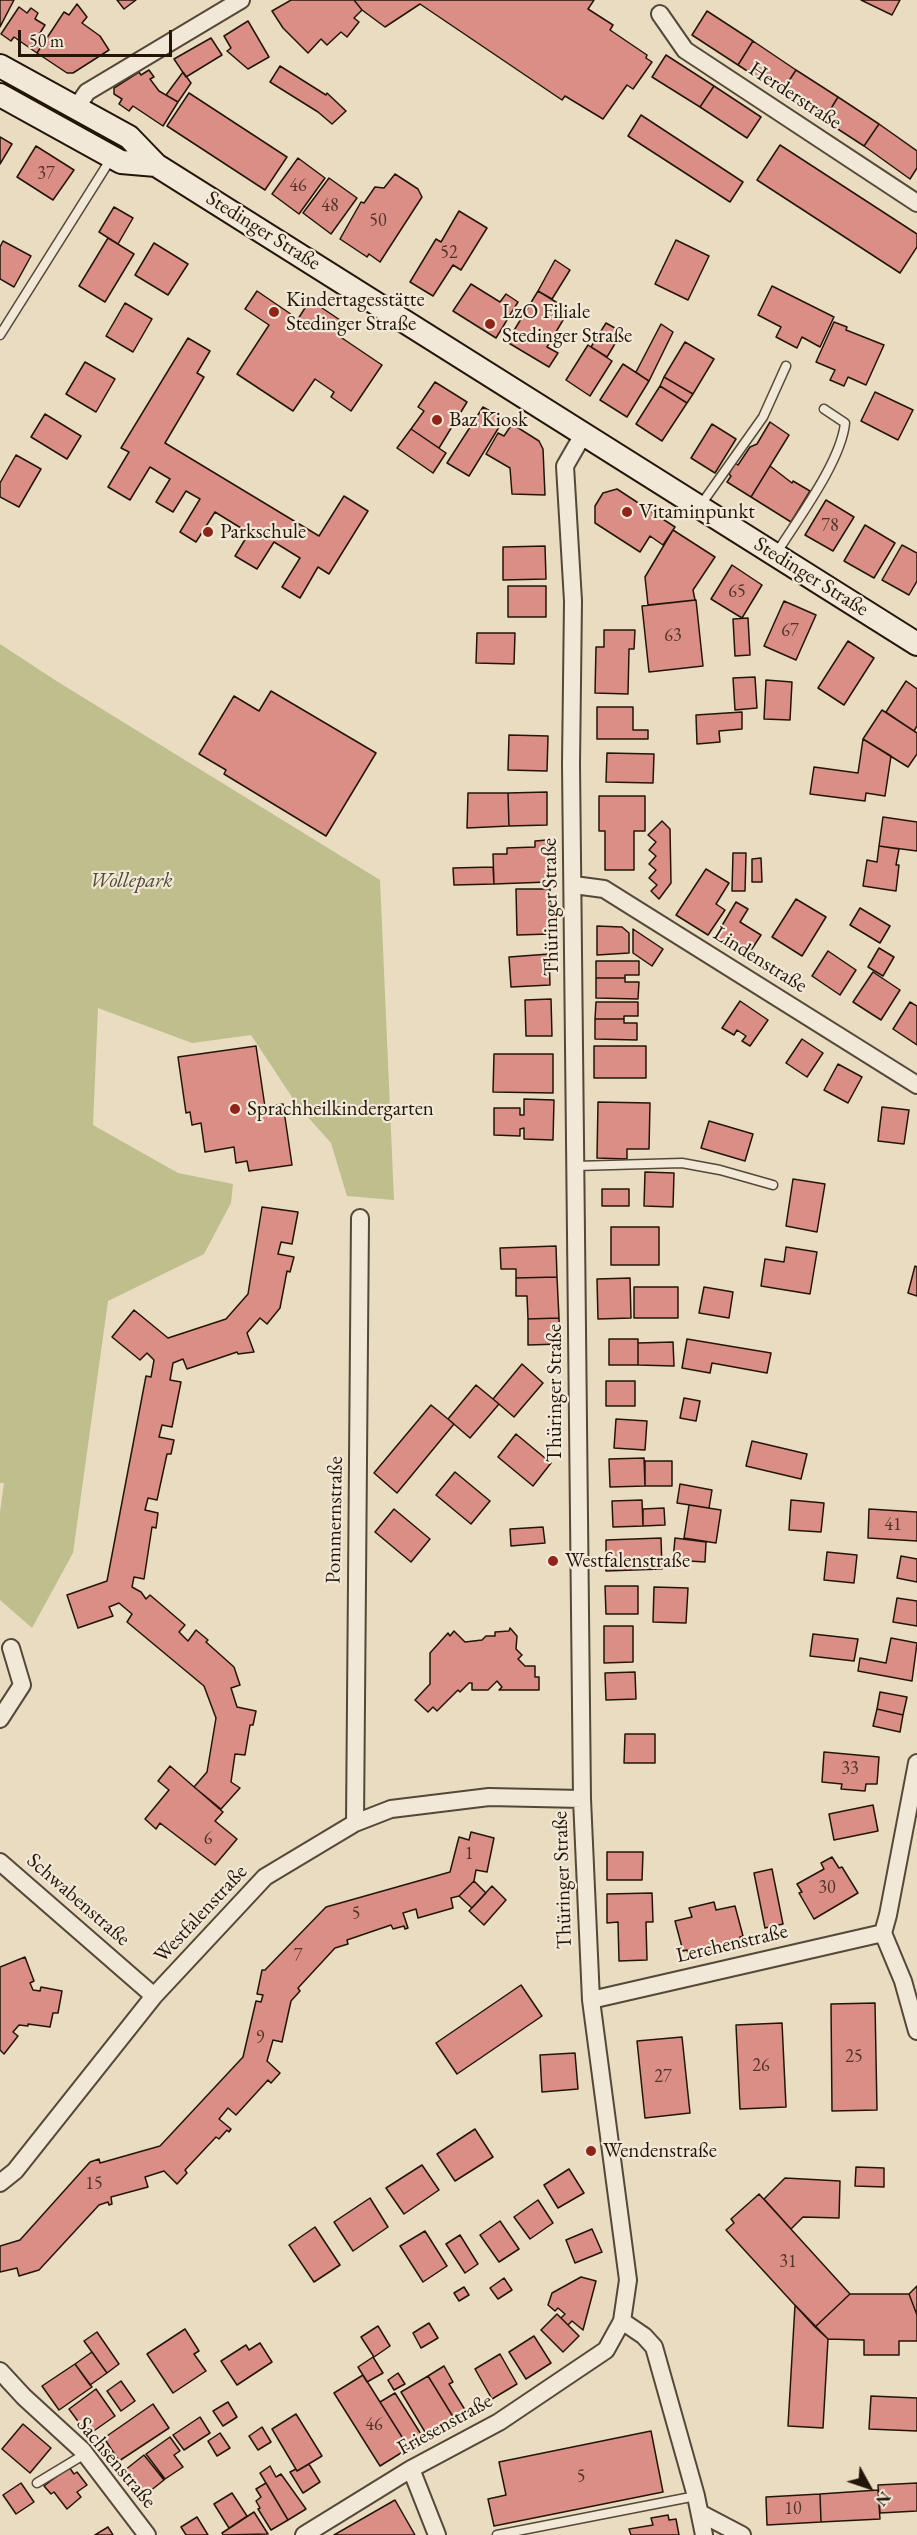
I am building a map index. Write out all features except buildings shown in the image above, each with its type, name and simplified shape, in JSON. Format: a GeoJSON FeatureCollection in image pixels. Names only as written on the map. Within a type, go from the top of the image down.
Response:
{"type":"FeatureCollection","features":[{"type":"Feature","properties":{"kind":"main road","name":"Stedinger Straße"},"geometry":{"type":"LineString","coordinates":[[0,66],[129,137],[156,165],[917,644]]}},
{"type":"Feature","properties":{"kind":"main road","name":"Stedinger Straße"},"geometry":{"type":"LineString","coordinates":[[0,95],[121,162],[156,165]]}},
{"type":"Feature","properties":{"kind":"main road"},"geometry":{"type":"LineString","coordinates":[[63,130],[76,108]]}},
{"type":"Feature","properties":{"kind":"street"},"geometry":{"type":"LineString","coordinates":[[76,108],[87,92],[241,0]]}},
{"type":"Feature","properties":{"kind":"street","name":"Herderstraße"},"geometry":{"type":"LineString","coordinates":[[660,14],[685,50],[917,203]]}},
{"type":"Feature","properties":{"kind":"street","name":"Thüringer Straße"},"geometry":{"type":"LineString","coordinates":[[584,434],[565,466],[573,601],[572,764],[582,1799],[591,2000],[628,2280],[622,2321],[606,2350]]}},
{"type":"Feature","properties":{"kind":"street","name":"Lindenstraße"},"geometry":{"type":"LineString","coordinates":[[574,885],[604,889],[917,1085]]}},
{"type":"Feature","properties":{"kind":"street","name":"Pommernstraße"},"geometry":{"type":"LineString","coordinates":[[355,1823],[360,1218]]}},
{"type":"Feature","properties":{"kind":"street"},"geometry":{"type":"LineString","coordinates":[[0,1719],[22,1685],[11,1648]]}},
{"type":"Feature","properties":{"kind":"street"},"geometry":{"type":"LineString","coordinates":[[917,1762],[888,1916],[882,1933],[903,1981],[917,2031]]}},
{"type":"Feature","properties":{"kind":"street","name":"Westfalenstraße"},"geometry":{"type":"LineString","coordinates":[[0,2183],[15,2170],[154,1996],[265,1877],[355,1823],[391,1809],[489,1797],[582,1799]]}},
{"type":"Feature","properties":{"kind":"street","name":"Schwabenstraße"},"geometry":{"type":"LineString","coordinates":[[0,1862],[154,1996]]}},
{"type":"Feature","properties":{"kind":"street","name":"Lerchenstraße"},"geometry":{"type":"LineString","coordinates":[[591,2000],[882,1933]]}},
{"type":"Feature","properties":{"kind":"street"},"geometry":{"type":"LineString","coordinates":[[622,2321],[644,2336],[654,2347],[696,2496],[704,2535]]}},
{"type":"Feature","properties":{"kind":"street","name":"Friesenstraße"},"geometry":{"type":"LineString","coordinates":[[304,2535],[411,2469],[499,2422],[606,2350]]}},
{"type":"Feature","properties":{"kind":"street","name":"Sachsenstraße"},"geometry":{"type":"LineString","coordinates":[[0,2371],[24,2397],[85,2454],[147,2535]]}},
{"type":"Feature","properties":{"kind":"street"},"geometry":{"type":"LineString","coordinates":[[411,2469],[437,2535]]}},
{"type":"Feature","properties":{"kind":"street"},"geometry":{"type":"LineString","coordinates":[[700,2513],[742,2535]]}},
{"type":"Feature","properties":{"kind":"lane"},"geometry":{"type":"LineString","coordinates":[[0,335],[112,157]]}},
{"type":"Feature","properties":{"kind":"lane"},"geometry":{"type":"LineString","coordinates":[[700,507],[763,417],[786,366]]}},
{"type":"Feature","properties":{"kind":"lane"},"geometry":{"type":"LineString","coordinates":[[776,555],[824,476],[843,437],[845,423],[824,409]]}},
{"type":"Feature","properties":{"kind":"lane"},"geometry":{"type":"LineString","coordinates":[[576,1166],[682,1163],[720,1170],[773,1185]]}},
{"type":"Feature","properties":{"kind":"lane"},"geometry":{"type":"LineString","coordinates":[[37,2483],[85,2454]]}},
{"type":"Feature","properties":{"kind":"lane"},"geometry":{"type":"LineString","coordinates":[[497,2535],[696,2496]]}},
{"type":"Feature","properties":{"kind":"green space","name":"Wollepark"},"geometry":{"type":"Polygon","coordinates":[[[0,644],[380,880],[394,1200],[347,1196],[331,1143],[298,1106],[251,1035],[192,1043],[98,1008],[93,1125],[178,1173],[233,1184],[231,1203],[204,1254],[108,1301],[73,1553],[32,1628],[0,1600],[0,1512],[4,1483],[0,1483],[0,644]]]}},
{"type":"Feature","properties":{"kind":"place","name":"Kindertagesstätte Stedinger Straße"},"geometry":{"type":"Point","coordinates":[274,312]}},
{"type":"Feature","properties":{"kind":"place","name":"LzO Filiale Stedinger Straße"},"geometry":{"type":"Point","coordinates":[490,324]}},
{"type":"Feature","properties":{"kind":"place","name":"Baz Kiosk"},"geometry":{"type":"Point","coordinates":[437,420]}},
{"type":"Feature","properties":{"kind":"place","name":"Vitaminpunkt"},"geometry":{"type":"Point","coordinates":[627,512]}},
{"type":"Feature","properties":{"kind":"place","name":"Parkschule"},"geometry":{"type":"Point","coordinates":[208,532]}},
{"type":"Feature","properties":{"kind":"place","name":"Sprachheilkindergarten"},"geometry":{"type":"Point","coordinates":[235,1109]}},
{"type":"Feature","properties":{"kind":"place","name":"Westfalenstraße"},"geometry":{"type":"Point","coordinates":[553,1561]}},
{"type":"Feature","properties":{"kind":"place","name":"Wendenstraße"},"geometry":{"type":"Point","coordinates":[591,2151]}}]}
